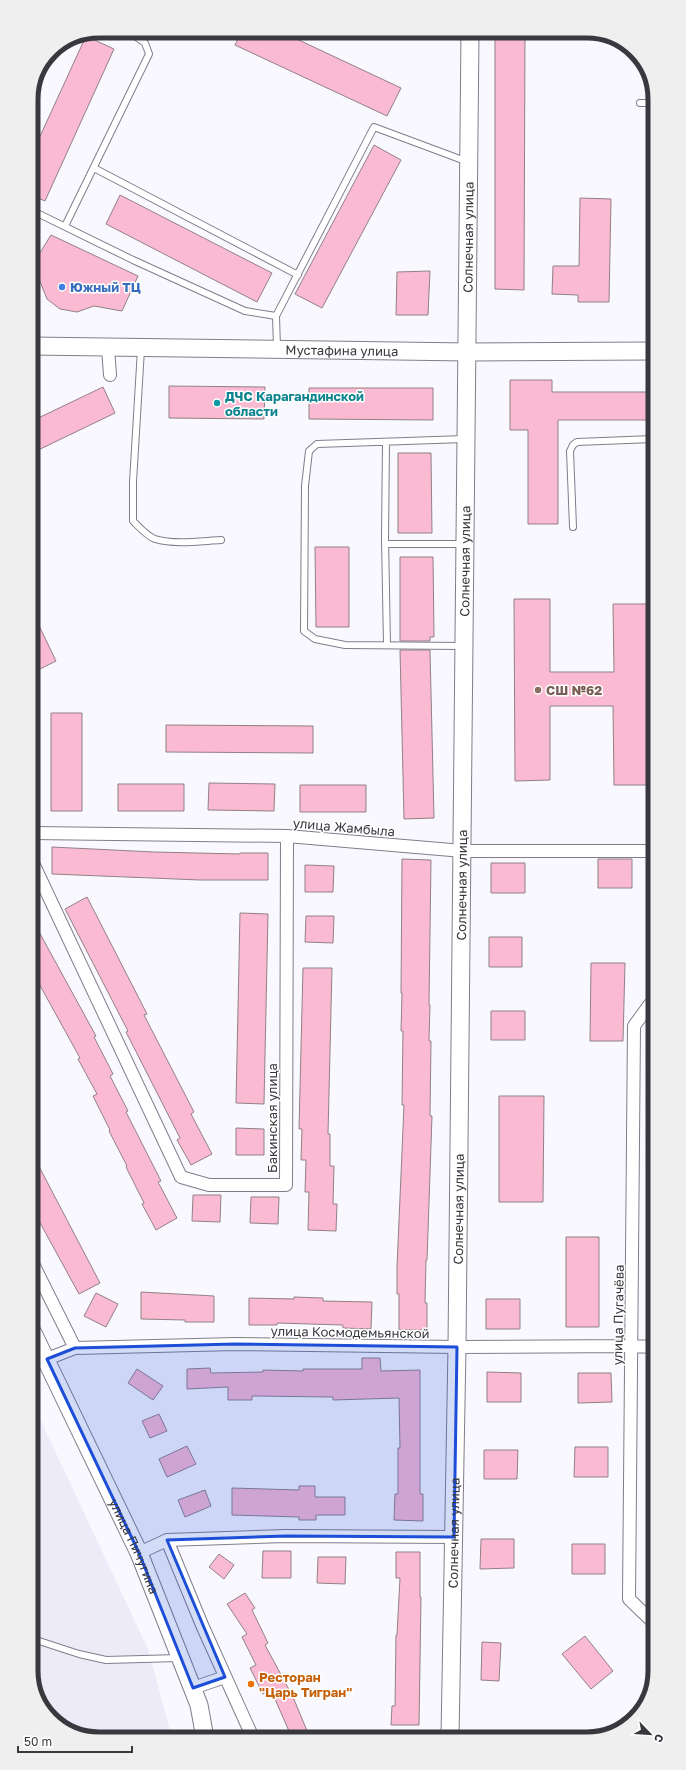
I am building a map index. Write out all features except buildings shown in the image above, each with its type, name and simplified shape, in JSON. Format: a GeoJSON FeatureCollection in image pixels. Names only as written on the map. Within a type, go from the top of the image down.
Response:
{"type":"FeatureCollection","features":[{"type":"Feature","properties":{"kind":"street","name":"Солнечная улица"},"geometry":{"type":"LineString","coordinates":[[450,1732],[457,1347],[463,851],[470,38]]}},
{"type":"Feature","properties":{"kind":"street","name":"Мустафина улица"},"geometry":{"type":"LineString","coordinates":[[38,346],[468,352],[648,351]]}},
{"type":"Feature","properties":{"kind":"street"},"geometry":{"type":"LineString","coordinates":[[108,348],[110,375]]}},
{"type":"Feature","properties":{"kind":"street","name":"улица Жамбыла"},"geometry":{"type":"LineString","coordinates":[[38,833],[286,836],[463,851],[648,851]]}},
{"type":"Feature","properties":{"kind":"street","name":"Бакинская улица"},"geometry":{"type":"LineString","coordinates":[[38,874],[181,1177],[209,1185],[286,1185],[286,836]]}},
{"type":"Feature","properties":{"kind":"street","name":"улица Пугачёва"},"geometry":{"type":"LineString","coordinates":[[648,1007],[634,1026],[629,1599],[648,1617]]}},
{"type":"Feature","properties":{"kind":"street"},"geometry":{"type":"LineString","coordinates":[[38,1274],[74,1348]]}},
{"type":"Feature","properties":{"kind":"street","name":"улица Пичугина"},"geometry":{"type":"LineString","coordinates":[[38,1343],[139,1553],[193,1688],[199,1705],[204,1732]]}},
{"type":"Feature","properties":{"kind":"street","name":"улица Космодемьянской"},"geometry":{"type":"LineString","coordinates":[[46,1359],[74,1348],[235,1344],[457,1347],[648,1347]]}},
{"type":"Feature","properties":{"kind":"street"},"geometry":{"type":"LineString","coordinates":[[139,1553],[166,1540],[286,1536],[454,1537]]}},
{"type":"Feature","properties":{"kind":"street"},"geometry":{"type":"LineString","coordinates":[[166,1540],[225,1677],[251,1732]]}},
{"type":"Feature","properties":{"kind":"street"},"geometry":{"type":"LineString","coordinates":[[193,1688],[225,1677]]}},
{"type":"Feature","properties":{"kind":"lane"},"geometry":{"type":"LineString","coordinates":[[65,226],[149,54],[144,43],[137,38]]}},
{"type":"Feature","properties":{"kind":"lane"},"geometry":{"type":"LineString","coordinates":[[640,103],[648,103]]}},
{"type":"Feature","properties":{"kind":"lane"},"geometry":{"type":"LineString","coordinates":[[277,350],[276,316],[374,127],[469,162]]}},
{"type":"Feature","properties":{"kind":"lane"},"geometry":{"type":"LineString","coordinates":[[94,168],[298,275]]}},
{"type":"Feature","properties":{"kind":"lane"},"geometry":{"type":"LineString","coordinates":[[38,213],[133,260],[245,311],[276,316]]}},
{"type":"Feature","properties":{"kind":"lane"},"geometry":{"type":"LineString","coordinates":[[141,348],[133,482],[133,521],[155,539],[172,542],[221,540]]}},
{"type":"Feature","properties":{"kind":"lane"},"geometry":{"type":"LineString","coordinates":[[465,646],[345,644],[315,639],[304,631],[305,486],[310,451],[317,444],[386,443],[467,438]]}},
{"type":"Feature","properties":{"kind":"lane"},"geometry":{"type":"LineString","coordinates":[[573,527],[570,451],[573,445],[577,442],[648,439]]}},
{"type":"Feature","properties":{"kind":"lane"},"geometry":{"type":"LineString","coordinates":[[386,443],[385,544],[387,645]]}},
{"type":"Feature","properties":{"kind":"lane"},"geometry":{"type":"LineString","coordinates":[[385,544],[466,544]]}},
{"type":"Feature","properties":{"kind":"lane"},"geometry":{"type":"LineString","coordinates":[[38,1641],[79,1654],[106,1660],[180,1658]]}},
{"type":"Feature","properties":{"kind":"highlighted area"},"geometry":{"type":"Polygon","coordinates":[[[235,1344],[457,1347],[454,1537],[286,1536],[167,1540],[225,1677],[193,1688],[139,1553],[47,1359],[75,1348],[235,1344]]]}},
{"type":"Feature","properties":{"kind":"shaded area"},"geometry":{"type":"Polygon","coordinates":[[[648,1146],[648,1165],[645,1163],[648,1146]]]}},
{"type":"Feature","properties":{"kind":"shaded area"},"geometry":{"type":"Polygon","coordinates":[[[38,1415],[148,1649],[170,1732],[95,1732],[79,1729],[68,1724],[62,1719],[53,1711],[44,1698],[40,1687],[38,1671],[38,1415]]]}},
{"type":"Feature","properties":{"kind":"place","name":"Южный ТЦ"},"geometry":{"type":"Point","coordinates":[62,287]}},
{"type":"Feature","properties":{"kind":"place","name":"ДЧС Карагандинской области"},"geometry":{"type":"Point","coordinates":[217,403]}},
{"type":"Feature","properties":{"kind":"place","name":"СШ №62"},"geometry":{"type":"Point","coordinates":[538,690]}},
{"type":"Feature","properties":{"kind":"place","name":"Ресторан \"Царь Тигран\""},"geometry":{"type":"Point","coordinates":[251,1684]}}]}
